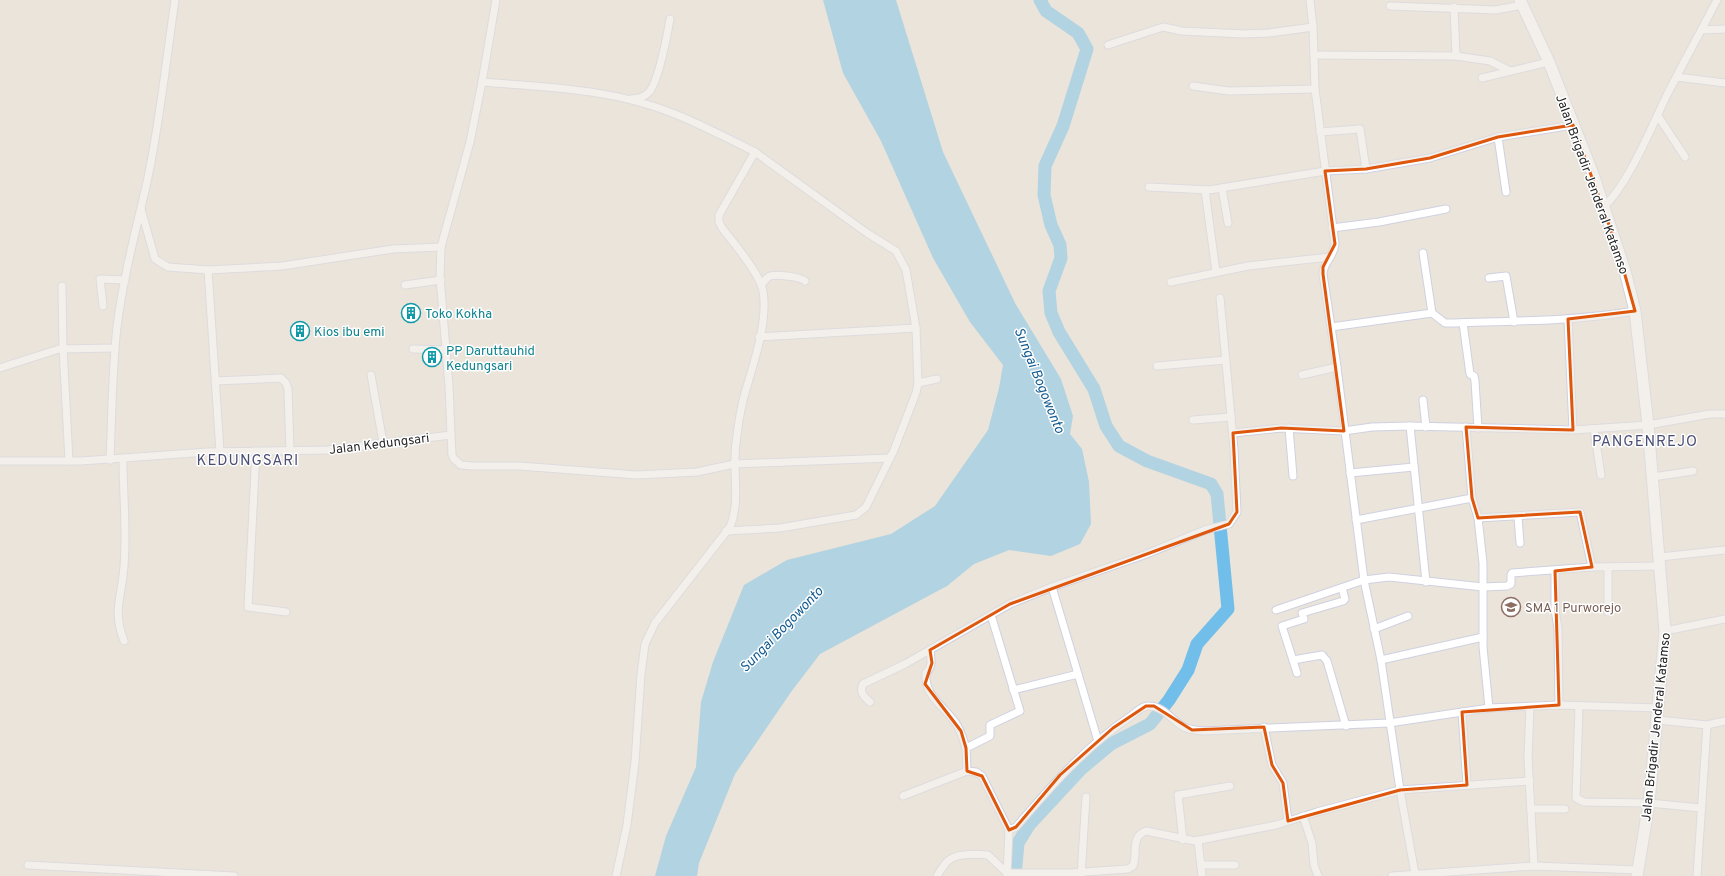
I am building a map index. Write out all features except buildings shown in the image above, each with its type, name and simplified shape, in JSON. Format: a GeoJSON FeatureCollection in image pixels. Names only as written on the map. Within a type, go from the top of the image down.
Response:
{"type":"FeatureCollection","features":[{"type":"Feature","properties":{"kind":"main road","name":"Jalan Brigadir Jenderal Katamso"},"geometry":{"type":"LineString","coordinates":[[1521,3],[1549,62],[1593,174],[1625,271],[1635,311],[1653,477],[1665,631],[1658,720],[1649,803],[1638,873]]}},
{"type":"Feature","properties":{"kind":"street"},"geometry":{"type":"LineString","coordinates":[[110,460],[115,348],[125,280],[157,126],[175,0]]}},
{"type":"Feature","properties":{"kind":"street"},"geometry":{"type":"LineString","coordinates":[[496,0],[470,142],[441,248],[441,280],[447,350],[452,455],[454,459],[461,465],[520,466],[637,475],[697,472],[734,464],[890,458]]}},
{"type":"Feature","properties":{"kind":"street"},"geometry":{"type":"LineString","coordinates":[[1310,0],[1313,27],[1315,90],[1335,244],[1334,250],[1323,267],[1323,274],[1337,367],[1364,580],[1381,660],[1389,723],[1415,874]]}},
{"type":"Feature","properties":{"kind":"street"},"geometry":{"type":"LineString","coordinates":[[1604,208],[1618,191],[1717,0]]}},
{"type":"Feature","properties":{"kind":"street"},"geometry":{"type":"LineString","coordinates":[[1390,6],[1454,7],[1496,10],[1521,3]]}},
{"type":"Feature","properties":{"kind":"street"},"geometry":{"type":"LineString","coordinates":[[1454,7],[1456,56]]}},
{"type":"Feature","properties":{"kind":"street"},"geometry":{"type":"LineString","coordinates":[[626,99],[640,98],[650,91],[657,72],[670,19]]}},
{"type":"Feature","properties":{"kind":"street"},"geometry":{"type":"LineString","coordinates":[[1108,45],[1163,27],[1182,31],[1243,34],[1269,33],[1313,27]]}},
{"type":"Feature","properties":{"kind":"street"},"geometry":{"type":"LineString","coordinates":[[1702,30],[1725,29]]}},
{"type":"Feature","properties":{"kind":"street"},"geometry":{"type":"LineString","coordinates":[[1314,55],[1456,56],[1490,61],[1510,70]]}},
{"type":"Feature","properties":{"kind":"street"},"geometry":{"type":"LineString","coordinates":[[1482,78],[1510,70],[1549,62]]}},
{"type":"Feature","properties":{"kind":"street"},"geometry":{"type":"LineString","coordinates":[[1677,77],[1725,83]]}},
{"type":"Feature","properties":{"kind":"street"},"geometry":{"type":"LineString","coordinates":[[482,82],[540,85],[598,93],[626,99],[674,114],[755,152],[867,233],[896,251],[906,270],[916,328],[918,383],[906,421],[866,507],[856,515],[780,528],[726,531]]}},
{"type":"Feature","properties":{"kind":"street"},"geometry":{"type":"LineString","coordinates":[[1193,86],[1229,91],[1315,90]]}},
{"type":"Feature","properties":{"kind":"street"},"geometry":{"type":"LineString","coordinates":[[1658,116],[1685,157]]}},
{"type":"Feature","properties":{"kind":"street"},"geometry":{"type":"LineString","coordinates":[[1150,187],[1205,190],[1325,171],[1366,169],[1430,158],[1498,137],[1574,125]]}},
{"type":"Feature","properties":{"kind":"street"},"geometry":{"type":"LineString","coordinates":[[1320,132],[1360,129],[1366,169]]}},
{"type":"Feature","properties":{"kind":"street"},"geometry":{"type":"LineString","coordinates":[[1498,137],[1506,192]]}},
{"type":"Feature","properties":{"kind":"street"},"geometry":{"type":"LineString","coordinates":[[616,876],[627,825],[635,762],[644,644],[655,623],[726,531],[735,516],[736,482],[734,464],[740,418],[746,388],[756,358],[760,337],[763,303],[761,285],[719,222],[723,208],[755,152]]}},
{"type":"Feature","properties":{"kind":"street"},"geometry":{"type":"LineString","coordinates":[[1222,188],[1228,223]]}},
{"type":"Feature","properties":{"kind":"street"},"geometry":{"type":"LineString","coordinates":[[1205,190],[1216,272]]}},
{"type":"Feature","properties":{"kind":"street"},"geometry":{"type":"LineString","coordinates":[[140,209],[155,259],[168,267],[208,270],[282,266],[393,249],[441,248]]}},
{"type":"Feature","properties":{"kind":"street"},"geometry":{"type":"LineString","coordinates":[[1332,228],[1379,222],[1446,209]]}},
{"type":"Feature","properties":{"kind":"street"},"geometry":{"type":"LineString","coordinates":[[1423,254],[1432,313],[1445,323],[1514,322],[1568,319],[1608,316],[1635,311]]}},
{"type":"Feature","properties":{"kind":"street"},"geometry":{"type":"LineString","coordinates":[[1171,282],[1216,272],[1330,257]]}},
{"type":"Feature","properties":{"kind":"street"},"geometry":{"type":"LineString","coordinates":[[208,270],[220,452]]}},
{"type":"Feature","properties":{"kind":"street"},"geometry":{"type":"LineString","coordinates":[[761,285],[768,277],[773,275],[798,278],[805,282]]}},
{"type":"Feature","properties":{"kind":"street"},"geometry":{"type":"LineString","coordinates":[[1489,278],[1506,276],[1514,322]]}},
{"type":"Feature","properties":{"kind":"street"},"geometry":{"type":"LineString","coordinates":[[103,306],[101,278],[125,280]]}},
{"type":"Feature","properties":{"kind":"street"},"geometry":{"type":"LineString","coordinates":[[405,285],[441,280]]}},
{"type":"Feature","properties":{"kind":"street"},"geometry":{"type":"LineString","coordinates":[[62,286],[68,461]]}},
{"type":"Feature","properties":{"kind":"street"},"geometry":{"type":"LineString","coordinates":[[870,702],[861,690],[863,684],[930,650],[1010,604],[1052,587],[1144,555],[1211,528],[1224,525],[1233,520],[1237,512],[1233,432],[1220,298]]}},
{"type":"Feature","properties":{"kind":"street"},"geometry":{"type":"LineString","coordinates":[[1331,327],[1432,313]]}},
{"type":"Feature","properties":{"kind":"street"},"geometry":{"type":"LineString","coordinates":[[1568,319],[1574,430]]}},
{"type":"Feature","properties":{"kind":"street"},"geometry":{"type":"LineString","coordinates":[[1463,323],[1470,374],[1474,376],[1475,380],[1478,428]]}},
{"type":"Feature","properties":{"kind":"street"},"geometry":{"type":"LineString","coordinates":[[760,337],[916,328]]}},
{"type":"Feature","properties":{"kind":"street"},"geometry":{"type":"LineString","coordinates":[[0,368],[63,348],[115,348]]}},
{"type":"Feature","properties":{"kind":"street"},"geometry":{"type":"LineString","coordinates":[[413,349],[447,350]]}},
{"type":"Feature","properties":{"kind":"street"},"geometry":{"type":"LineString","coordinates":[[1157,366],[1226,360]]}},
{"type":"Feature","properties":{"kind":"street"},"geometry":{"type":"LineString","coordinates":[[1302,375],[1337,367]]}},
{"type":"Feature","properties":{"kind":"street"},"geometry":{"type":"LineString","coordinates":[[371,375],[383,442]]}},
{"type":"Feature","properties":{"kind":"street"},"geometry":{"type":"LineString","coordinates":[[216,381],[281,378],[286,383],[288,390],[290,451]]}},
{"type":"Feature","properties":{"kind":"street"},"geometry":{"type":"LineString","coordinates":[[918,383],[937,379]]}},
{"type":"Feature","properties":{"kind":"street"},"geometry":{"type":"LineString","coordinates":[[1423,400],[1426,427]]}},
{"type":"Feature","properties":{"kind":"street"},"geometry":{"type":"LineString","coordinates":[[1233,432],[1289,428],[1344,431],[1372,427],[1410,426],[1574,430],[1648,425],[1706,415],[1725,414]]}},
{"type":"Feature","properties":{"kind":"street"},"geometry":{"type":"LineString","coordinates":[[1193,420],[1231,417]]}},
{"type":"Feature","properties":{"kind":"street"},"geometry":{"type":"LineString","coordinates":[[1410,426],[1426,582]]}},
{"type":"Feature","properties":{"kind":"street"},"geometry":{"type":"LineString","coordinates":[[1466,427],[1472,498],[1478,518],[1483,563],[1483,637],[1489,708]]}},
{"type":"Feature","properties":{"kind":"street"},"geometry":{"type":"LineString","coordinates":[[1289,428],[1292,476]]}},
{"type":"Feature","properties":{"kind":"street"},"geometry":{"type":"LineString","coordinates":[[1594,429],[1601,475]]}},
{"type":"Feature","properties":{"kind":"street","name":"Jalan Kedungsari"},"geometry":{"type":"LineString","coordinates":[[0,461],[110,460],[220,452],[327,450],[383,442],[451,435]]}},
{"type":"Feature","properties":{"kind":"street"},"geometry":{"type":"LineString","coordinates":[[256,451],[248,607],[286,612]]}},
{"type":"Feature","properties":{"kind":"street"},"geometry":{"type":"LineString","coordinates":[[123,459],[124,566],[117,614],[118,626],[124,641]]}},
{"type":"Feature","properties":{"kind":"street"},"geometry":{"type":"LineString","coordinates":[[1350,473],[1414,467]]}},
{"type":"Feature","properties":{"kind":"street"},"geometry":{"type":"LineString","coordinates":[[1653,477],[1693,471]]}},
{"type":"Feature","properties":{"kind":"street"},"geometry":{"type":"LineString","coordinates":[[1356,520],[1472,498]]}},
{"type":"Feature","properties":{"kind":"street"},"geometry":{"type":"LineString","coordinates":[[1478,518],[1518,517],[1580,512],[1592,567]]}},
{"type":"Feature","properties":{"kind":"street"},"geometry":{"type":"LineString","coordinates":[[1518,517],[1520,543]]}},
{"type":"Feature","properties":{"kind":"street"},"geometry":{"type":"LineString","coordinates":[[1276,610],[1364,580],[1389,577],[1482,587],[1507,586],[1511,584],[1512,573],[1660,562],[1725,550]]}},
{"type":"Feature","properties":{"kind":"street"},"geometry":{"type":"LineString","coordinates":[[1608,567],[1608,612]]}},
{"type":"Feature","properties":{"kind":"street"},"geometry":{"type":"LineString","coordinates":[[1555,571],[1555,609],[1558,629],[1559,705]]}},
{"type":"Feature","properties":{"kind":"street"},"geometry":{"type":"LineString","coordinates":[[1052,587],[1098,741]]}},
{"type":"Feature","properties":{"kind":"street"},"geometry":{"type":"LineString","coordinates":[[1297,673],[1282,626],[1304,619],[1302,613],[1343,601],[1345,599],[1342,588]]}},
{"type":"Feature","properties":{"kind":"street"},"geometry":{"type":"LineString","coordinates":[[966,748],[990,736],[990,725],[1020,711],[991,615]]}},
{"type":"Feature","properties":{"kind":"street"},"geometry":{"type":"LineString","coordinates":[[1374,629],[1408,616]]}},
{"type":"Feature","properties":{"kind":"street"},"geometry":{"type":"LineString","coordinates":[[1665,631],[1725,619]]}},
{"type":"Feature","properties":{"kind":"street"},"geometry":{"type":"LineString","coordinates":[[1381,660],[1483,637]]}},
{"type":"Feature","properties":{"kind":"street"},"geometry":{"type":"LineString","coordinates":[[930,650],[932,663],[930,669],[926,673],[925,684],[935,700],[955,722],[966,748],[967,772]]}},
{"type":"Feature","properties":{"kind":"street"},"geometry":{"type":"LineString","coordinates":[[1293,660],[1322,655],[1327,661],[1346,726]]}},
{"type":"Feature","properties":{"kind":"street"},"geometry":{"type":"LineString","coordinates":[[1013,690],[1078,674]]}},
{"type":"Feature","properties":{"kind":"street"},"geometry":{"type":"LineString","coordinates":[[1009,830],[1016,827],[1060,775],[1113,728],[1143,707],[1154,706],[1182,726],[1192,730],[1346,726],[1389,723],[1489,708],[1559,705],[1659,708]]}},
{"type":"Feature","properties":{"kind":"street"},"geometry":{"type":"LineString","coordinates":[[1579,706],[1576,798],[1584,802],[1649,803],[1701,808]]}},
{"type":"Feature","properties":{"kind":"street"},"geometry":{"type":"LineString","coordinates":[[1530,707],[1528,758],[1534,866]]}},
{"type":"Feature","properties":{"kind":"street"},"geometry":{"type":"LineString","coordinates":[[1462,712],[1467,785]]}},
{"type":"Feature","properties":{"kind":"street"},"geometry":{"type":"LineString","coordinates":[[1658,720],[1707,725],[1725,722]]}},
{"type":"Feature","properties":{"kind":"street"},"geometry":{"type":"LineString","coordinates":[[1696,876],[1707,725]]}},
{"type":"Feature","properties":{"kind":"street"},"geometry":{"type":"LineString","coordinates":[[1264,727],[1272,765],[1283,783],[1288,821]]}},
{"type":"Feature","properties":{"kind":"street"},"geometry":{"type":"LineString","coordinates":[[903,796],[967,772],[976,772],[982,776],[1009,830],[1008,874]]}},
{"type":"Feature","properties":{"kind":"street"},"geometry":{"type":"LineString","coordinates":[[937,876],[951,859],[977,854],[988,855],[1008,874],[1081,874],[1128,872],[1133,866],[1135,860],[1136,839],[1140,834],[1146,831],[1183,840],[1198,840],[1247,831],[1288,821],[1400,790],[1530,780]]}},
{"type":"Feature","properties":{"kind":"street"},"geometry":{"type":"LineString","coordinates":[[1183,840],[1178,795],[1230,786]]}},
{"type":"Feature","properties":{"kind":"street"},"geometry":{"type":"LineString","coordinates":[[1081,874],[1086,797]]}},
{"type":"Feature","properties":{"kind":"street"},"geometry":{"type":"LineString","coordinates":[[1532,809],[1565,809]]}},
{"type":"Feature","properties":{"kind":"street"},"geometry":{"type":"LineString","coordinates":[[1303,816],[1312,843],[1314,865],[1318,876]]}},
{"type":"Feature","properties":{"kind":"street"},"geometry":{"type":"LineString","coordinates":[[1198,840],[1202,876]]}},
{"type":"Feature","properties":{"kind":"street"},"geometry":{"type":"LineString","coordinates":[[28,865],[234,876]]}},
{"type":"Feature","properties":{"kind":"street"},"geometry":{"type":"LineString","coordinates":[[1201,865],[1235,865]]}},
{"type":"Feature","properties":{"kind":"street"},"geometry":{"type":"LineString","coordinates":[[1392,876],[1442,874],[1534,866],[1638,873]]}},
{"type":"Feature","properties":{"kind":"street"},"geometry":{"type":"LineString","coordinates":[[1562,867],[1563,876]]}},
{"type":"Feature","properties":{"kind":"highlighted area"},"geometry":{"type":"Polygon","coordinates":[[[1573,125],[1618,250],[1635,311],[1568,319],[1573,430],[1466,427],[1472,498],[1478,518],[1580,512],[1592,567],[1555,571],[1559,705],[1462,712],[1467,785],[1400,790],[1288,821],[1283,783],[1272,765],[1264,727],[1192,730],[1154,706],[1146,706],[1113,728],[1060,775],[1016,827],[1009,830],[982,776],[967,771],[966,748],[961,731],[925,684],[932,663],[930,650],[1010,604],[1229,524],[1237,512],[1233,433],[1281,428],[1344,431],[1323,274],[1323,267],[1335,244],[1325,171],[1366,169],[1430,158],[1498,137],[1573,125]]]}},
{"type":"Feature","properties":{"kind":"water","name":"Sungai Bogowonto"},"geometry":{"type":"Polygon","coordinates":[[[823,0],[896,0],[943,152],[1015,303],[1061,379],[1073,416],[1070,434],[1082,449],[1089,482],[1091,524],[1080,544],[1051,556],[1009,550],[974,564],[947,586],[820,654],[791,692],[735,774],[699,863],[697,876],[655,876],[666,836],[696,767],[701,702],[713,662],[744,585],[787,560],[891,534],[935,506],[988,430],[999,388],[1003,365],[970,322],[933,258],[881,141],[843,73],[823,0]]]}},
{"type":"Feature","properties":{"kind":"waterway"},"geometry":{"type":"LineString","coordinates":[[1015,876],[1018,843],[1029,825],[1081,769],[1111,744],[1150,724],[1169,700],[1188,670],[1197,644],[1228,609],[1217,494],[1211,484],[1147,461],[1119,446],[1106,426],[1094,389],[1059,332],[1051,313],[1049,291],[1061,258],[1060,245],[1051,225],[1044,195],[1045,166],[1063,126],[1087,49],[1078,33],[1046,11],[1040,0]]}},
{"type":"Feature","properties":{"kind":"place","name":"Toko Kokha"},"geometry":{"type":"Point","coordinates":[411,313]}},
{"type":"Feature","properties":{"kind":"place","name":"Kios ibu emi"},"geometry":{"type":"Point","coordinates":[300,331]}},
{"type":"Feature","properties":{"kind":"place","name":"PP Daruttauhid Kedungsari"},"geometry":{"type":"Point","coordinates":[432,357]}},
{"type":"Feature","properties":{"kind":"place","name":"SMA 1 Purworejo"},"geometry":{"type":"Point","coordinates":[1511,607]}},
{"type":"Feature","properties":{"kind":"district","name":"PANGENREJO"},"geometry":{"type":"Point","coordinates":[1645,441]}},
{"type":"Feature","properties":{"kind":"district","name":"KEDUNGSARI"},"geometry":{"type":"Point","coordinates":[248,460]}}]}
